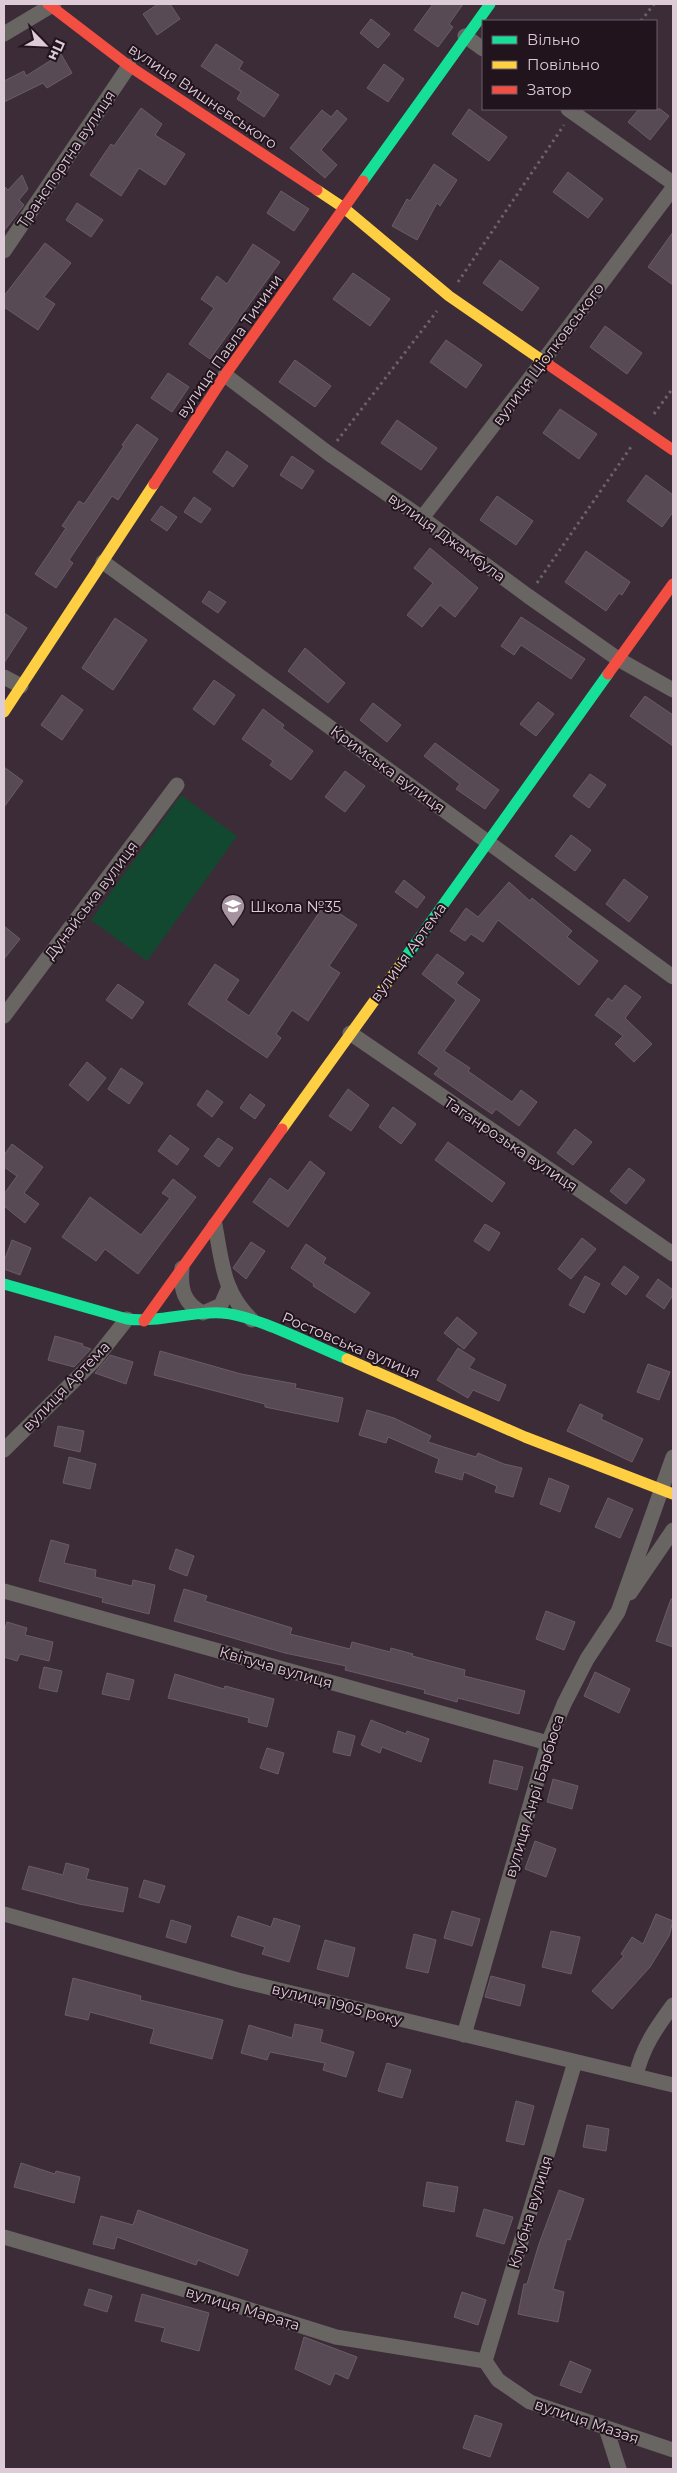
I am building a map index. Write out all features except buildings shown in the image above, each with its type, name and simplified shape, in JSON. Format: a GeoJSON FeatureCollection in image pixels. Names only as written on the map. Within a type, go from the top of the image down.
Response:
{"type":"FeatureCollection","features":[{"type":"Feature","properties":{"kind":"street"},"geometry":{"type":"LineString","coordinates":[[4,34],[51,4]]}},
{"type":"Feature","properties":{"kind":"street","name":"вулиця Вишневського"},"geometry":{"type":"LineString","coordinates":[[51,4],[129,66],[344,208],[449,296],[673,450]]}},
{"type":"Feature","properties":{"kind":"street","name":"вулиця Павла Тичини"},"geometry":{"type":"LineString","coordinates":[[4,712],[225,375],[465,36],[490,4]]}},
{"type":"Feature","properties":{"kind":"street"},"geometry":{"type":"LineString","coordinates":[[465,36],[482,48]]}},
{"type":"Feature","properties":{"kind":"street","name":"Транспортна вулиця"},"geometry":{"type":"LineString","coordinates":[[4,251],[129,66]]}},
{"type":"Feature","properties":{"kind":"street"},"geometry":{"type":"LineString","coordinates":[[569,110],[673,183]]}},
{"type":"Feature","properties":{"kind":"street","name":"вулиця Ціолковського"},"geometry":{"type":"LineString","coordinates":[[422,518],[544,361],[673,188]]}},
{"type":"Feature","properties":{"kind":"street","name":"вулиця Джамбула"},"geometry":{"type":"LineString","coordinates":[[225,375],[328,453],[422,518],[528,596],[618,659],[673,690]]}},
{"type":"Feature","properties":{"kind":"street","name":"Кримська вулиця"},"geometry":{"type":"LineString","coordinates":[[103,562],[673,977]]}},
{"type":"Feature","properties":{"kind":"street","name":"вулиця Артема"},"geometry":{"type":"LineString","coordinates":[[144,1321],[215,1225],[350,1033],[673,584]]}},
{"type":"Feature","properties":{"kind":"street"},"geometry":{"type":"LineString","coordinates":[[4,677],[21,686]]}},
{"type":"Feature","properties":{"kind":"street","name":"Дунайська вулиця"},"geometry":{"type":"LineString","coordinates":[[4,1016],[177,785]]}},
{"type":"Feature","properties":{"kind":"street","name":"Таганрозька вулиця"},"geometry":{"type":"LineString","coordinates":[[350,1033],[673,1254]]}},
{"type":"Feature","properties":{"kind":"street"},"geometry":{"type":"LineString","coordinates":[[215,1225],[228,1288],[241,1309],[252,1320]]}},
{"type":"Feature","properties":{"kind":"street"},"geometry":{"type":"LineString","coordinates":[[182,1268],[183,1292],[186,1301],[193,1308],[204,1313],[221,1306],[228,1288]]}},
{"type":"Feature","properties":{"kind":"street","name":"Ростовська вулиця"},"geometry":{"type":"LineString","coordinates":[[4,1284],[127,1319],[144,1321],[204,1313],[234,1314],[425,1392],[534,1441],[667,1492]]}},
{"type":"Feature","properties":{"kind":"street","name":"вулиця Артема"},"geometry":{"type":"LineString","coordinates":[[4,1450],[93,1362],[127,1319]]}},
{"type":"Feature","properties":{"kind":"street","name":"вулиця Анрі Барбюса"},"geometry":{"type":"LineString","coordinates":[[464,2035],[548,1743],[564,1704],[587,1659],[618,1612],[667,1492],[673,1457]]}},
{"type":"Feature","properties":{"kind":"street"},"geometry":{"type":"LineString","coordinates":[[618,1612],[673,1530]]}},
{"type":"Feature","properties":{"kind":"street","name":"Квітуча вулиця"},"geometry":{"type":"LineString","coordinates":[[4,1591],[548,1743]]}},
{"type":"Feature","properties":{"kind":"street","name":"вулиця 1905 року"},"geometry":{"type":"LineString","coordinates":[[4,1914],[238,1980],[673,2085]]}},
{"type":"Feature","properties":{"kind":"street"},"geometry":{"type":"LineString","coordinates":[[636,2076],[640,2057],[653,2032],[673,2005]]}},
{"type":"Feature","properties":{"kind":"street","name":"Клубна вулиця"},"geometry":{"type":"LineString","coordinates":[[485,2361],[575,2062]]}},
{"type":"Feature","properties":{"kind":"street","name":"вулиця Марата"},"geometry":{"type":"LineString","coordinates":[[4,2237],[213,2298],[336,2337],[485,2361]]}},
{"type":"Feature","properties":{"kind":"street","name":"вулиця Мазая"},"geometry":{"type":"LineString","coordinates":[[485,2361],[498,2380],[530,2402],[673,2450]]}},
{"type":"Feature","properties":{"kind":"street"},"geometry":{"type":"LineString","coordinates":[[606,2428],[619,2469]]}},
{"type":"Feature","properties":{"kind":"path"},"geometry":{"type":"LineString","coordinates":[[642,20],[654,4]]}},
{"type":"Feature","properties":{"kind":"path"},"geometry":{"type":"LineString","coordinates":[[528,596],[673,388]]}},
{"type":"Feature","properties":{"kind":"green space"},"geometry":{"type":"Polygon","coordinates":[[[181,795],[237,836],[147,961],[91,920],[181,795]]]}},
{"type":"Feature","properties":{"kind":"traffic: fast"},"geometry":{"type":"LineString","coordinates":[[363,181],[490,4]]}},
{"type":"Feature","properties":{"kind":"traffic: fast"},"geometry":{"type":"LineString","coordinates":[[403,961],[608,674]]}},
{"type":"Feature","properties":{"kind":"traffic: fast"},"geometry":{"type":"LineString","coordinates":[[4,1284],[127,1319],[139,1320],[210,1313],[235,1315],[267,1325],[347,1359]]}},
{"type":"Feature","properties":{"kind":"traffic: slow"},"geometry":{"type":"LineString","coordinates":[[317,190],[344,208],[449,296],[549,365]]}},
{"type":"Feature","properties":{"kind":"traffic: slow"},"geometry":{"type":"LineString","coordinates":[[4,712],[154,484]]}},
{"type":"Feature","properties":{"kind":"traffic: slow"},"geometry":{"type":"LineString","coordinates":[[282,1129],[403,961]]}},
{"type":"Feature","properties":{"kind":"traffic: slow"},"geometry":{"type":"LineString","coordinates":[[347,1359],[525,1437],[673,1494]]}},
{"type":"Feature","properties":{"kind":"traffic: jam"},"geometry":{"type":"LineString","coordinates":[[48,4],[129,66],[317,190]]}},
{"type":"Feature","properties":{"kind":"traffic: jam"},"geometry":{"type":"LineString","coordinates":[[154,484],[225,375],[363,181]]}},
{"type":"Feature","properties":{"kind":"traffic: jam"},"geometry":{"type":"LineString","coordinates":[[549,365],[673,450]]}},
{"type":"Feature","properties":{"kind":"traffic: jam"},"geometry":{"type":"LineString","coordinates":[[608,674],[673,584]]}},
{"type":"Feature","properties":{"kind":"traffic: jam"},"geometry":{"type":"LineString","coordinates":[[144,1321],[282,1129]]}},
{"type":"Feature","properties":{"kind":"place","name":"Школа №35"},"geometry":{"type":"Point","coordinates":[233,927]}}]}
